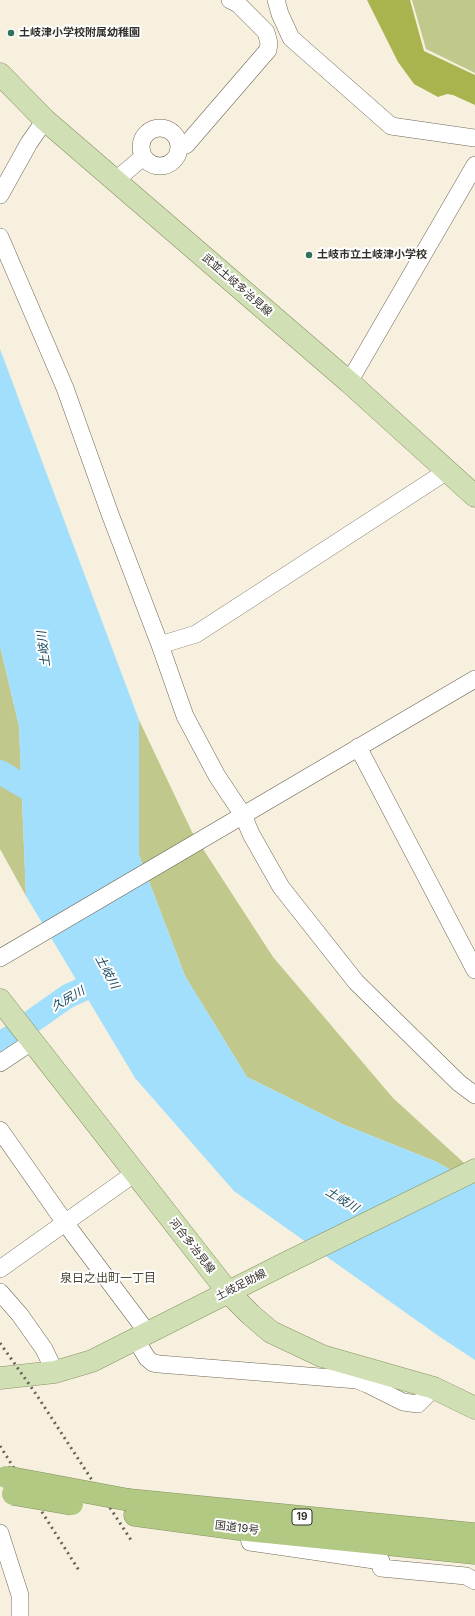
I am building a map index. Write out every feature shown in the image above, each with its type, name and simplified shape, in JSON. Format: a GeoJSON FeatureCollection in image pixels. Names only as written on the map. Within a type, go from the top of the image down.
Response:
{"type":"FeatureCollection","features":[{"type":"Feature","properties":{"kind":"highway","name":"国道19号"},"geometry":{"type":"LineString","coordinates":[[5,1485],[132,1507],[247,1530],[475,1553]]}},
{"type":"Feature","properties":{"kind":"highway","name":"国道19号"},"geometry":{"type":"LineString","coordinates":[[132,1507],[475,1534]]}},
{"type":"Feature","properties":{"kind":"main road","name":"武並土岐多治見線"},"geometry":{"type":"LineString","coordinates":[[0,74],[45,120],[349,382],[475,496]]}},
{"type":"Feature","properties":{"kind":"main road","name":"河合多治見線"},"geometry":{"type":"LineString","coordinates":[[0,1000],[228,1292],[251,1315],[272,1332],[322,1356],[434,1388],[475,1408]]}},
{"type":"Feature","properties":{"kind":"main road","name":"土岐足助線"},"geometry":{"type":"LineString","coordinates":[[0,1378],[56,1372],[92,1361],[141,1335],[475,1170]]}},
{"type":"Feature","properties":{"kind":"street"},"geometry":{"type":"LineString","coordinates":[[180,147],[186,145],[268,50],[269,43],[266,32],[238,4],[230,0]]}},
{"type":"Feature","properties":{"kind":"street"},"geometry":{"type":"LineString","coordinates":[[276,0],[290,38],[391,126],[475,138]]}},
{"type":"Feature","properties":{"kind":"street"},"geometry":{"type":"LineString","coordinates":[[0,195],[29,143],[45,120]]}},
{"type":"Feature","properties":{"kind":"street"},"geometry":{"type":"LineString","coordinates":[[156,128],[168,129],[177,138],[180,147],[179,155],[174,161],[168,164],[154,165],[143,157],[140,147],[145,134],[156,128]]}},
{"type":"Feature","properties":{"kind":"street"},"geometry":{"type":"LineString","coordinates":[[116,180],[143,157]]}},
{"type":"Feature","properties":{"kind":"street"},"geometry":{"type":"LineString","coordinates":[[349,382],[475,165]]}},
{"type":"Feature","properties":{"kind":"street"},"geometry":{"type":"LineString","coordinates":[[0,237],[65,388],[185,716],[239,817],[251,834],[281,887],[356,982],[459,1083],[475,1095]]}},
{"type":"Feature","properties":{"kind":"street"},"geometry":{"type":"LineString","coordinates":[[160,645],[196,634],[448,471]]}},
{"type":"Feature","properties":{"kind":"street"},"geometry":{"type":"LineString","coordinates":[[5,955],[475,678]]}},
{"type":"Feature","properties":{"kind":"street"},"geometry":{"type":"LineString","coordinates":[[358,747],[471,949],[475,970]]}},
{"type":"Feature","properties":{"kind":"street"},"geometry":{"type":"LineString","coordinates":[[0,1063],[33,1041]]}},
{"type":"Feature","properties":{"kind":"street"},"geometry":{"type":"LineString","coordinates":[[0,1130],[141,1335],[147,1358],[152,1362],[159,1364],[357,1380],[403,1402],[418,1404],[434,1388]]}},
{"type":"Feature","properties":{"kind":"street"},"geometry":{"type":"LineString","coordinates":[[0,1270],[135,1174]]}},
{"type":"Feature","properties":{"kind":"street"},"geometry":{"type":"LineString","coordinates":[[0,1292],[24,1320],[44,1349],[56,1372]]}},
{"type":"Feature","properties":{"kind":"street"},"geometry":{"type":"LineString","coordinates":[[247,1530],[250,1542],[381,1561],[381,1568]]}},
{"type":"Feature","properties":{"kind":"street"},"geometry":{"type":"LineString","coordinates":[[0,1533],[9,1556],[20,1595],[20,1616]]}},
{"type":"Feature","properties":{"kind":"street"},"geometry":{"type":"LineString","coordinates":[[282,1558],[466,1576],[475,1581]]}},
{"type":"Feature","properties":{"kind":"green space"},"geometry":{"type":"Polygon","coordinates":[[[367,0],[410,0],[424,51],[475,75],[475,105],[453,95],[447,94],[438,97],[414,84],[398,62],[367,0]]]}},
{"type":"Feature","properties":{"kind":"green space"},"geometry":{"type":"Polygon","coordinates":[[[412,0],[475,0],[475,73],[426,49],[412,0]]]}},
{"type":"Feature","properties":{"kind":"green space"},"geometry":{"type":"Polygon","coordinates":[[[0,646],[19,726],[26,896],[0,849],[0,646]]]}},
{"type":"Feature","properties":{"kind":"green space"},"geometry":{"type":"Polygon","coordinates":[[[139,720],[192,832],[273,957],[393,1098],[475,1173],[475,1184],[437,1162],[342,1124],[247,1077],[185,976],[139,855],[139,720]]]}},
{"type":"Feature","properties":{"kind":"water","name":"土岐川"},"geometry":{"type":"Polygon","coordinates":[[[0,349],[139,720],[139,855],[185,976],[247,1077],[342,1124],[437,1162],[475,1184],[475,1360],[440,1337],[234,1191],[135,1078],[26,896],[19,726],[0,646],[0,349]]]}},
{"type":"Feature","properties":{"kind":"waterway"},"geometry":{"type":"LineString","coordinates":[[0,772],[46,799]]}},
{"type":"Feature","properties":{"kind":"waterway","name":"久尻川"},"geometry":{"type":"LineString","coordinates":[[28,1024],[68,996],[110,977]]}},
{"type":"Feature","properties":{"kind":"waterway","name":"久尻川"},"geometry":{"type":"LineString","coordinates":[[0,1044],[9,1038]]}},
{"type":"Feature","properties":{"kind":"railway"},"geometry":{"type":"LineString","coordinates":[[0,1343],[36,1394],[131,1540]]}},
{"type":"Feature","properties":{"kind":"railway"},"geometry":{"type":"LineString","coordinates":[[0,1446],[80,1572]]}},
{"type":"Feature","properties":{"kind":"place","name":"土岐津小学校附属幼稚園"},"geometry":{"type":"Point","coordinates":[11,33]}},
{"type":"Feature","properties":{"kind":"place","name":"土岐市立土岐津小学校"},"geometry":{"type":"Point","coordinates":[309,255]}},
{"type":"Feature","properties":{"kind":"district","name":"泉日之出町一丁目"},"geometry":{"type":"Point","coordinates":[108,1278]}}]}
